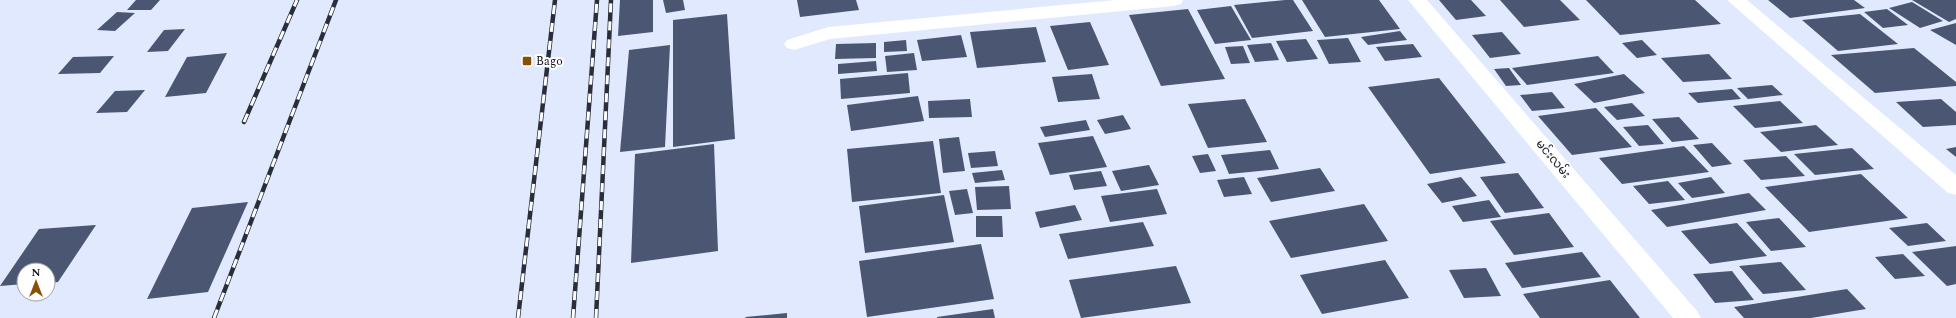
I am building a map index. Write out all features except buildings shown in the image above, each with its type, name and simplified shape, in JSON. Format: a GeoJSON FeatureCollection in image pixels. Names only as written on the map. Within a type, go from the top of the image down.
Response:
{"type":"FeatureCollection","features":[{"type":"Feature","properties":{"kind":"street"},"geometry":{"type":"LineString","coordinates":[[794,44],[828,33],[1113,4],[1174,0]]}},
{"type":"Feature","properties":{"kind":"street","name":"မင်းလမ်း"},"geometry":{"type":"LineString","coordinates":[[1417,0],[1688,318]]}},
{"type":"Feature","properties":{"kind":"street"},"geometry":{"type":"LineString","coordinates":[[1736,0],[1956,187]]}},
{"type":"Feature","properties":{"kind":"railway"},"geometry":{"type":"LineString","coordinates":[[244,122],[297,0]]}},
{"type":"Feature","properties":{"kind":"railway"},"geometry":{"type":"LineString","coordinates":[[214,318],[336,0]]}},
{"type":"Feature","properties":{"kind":"railway"},"geometry":{"type":"LineString","coordinates":[[518,318],[555,0]]}},
{"type":"Feature","properties":{"kind":"railway"},"geometry":{"type":"LineString","coordinates":[[573,318],[597,0]]}},
{"type":"Feature","properties":{"kind":"railway"},"geometry":{"type":"LineString","coordinates":[[596,318],[611,0]]}},
{"type":"Feature","properties":{"kind":"place","name":"Bago"},"geometry":{"type":"Point","coordinates":[527,61]}}]}
